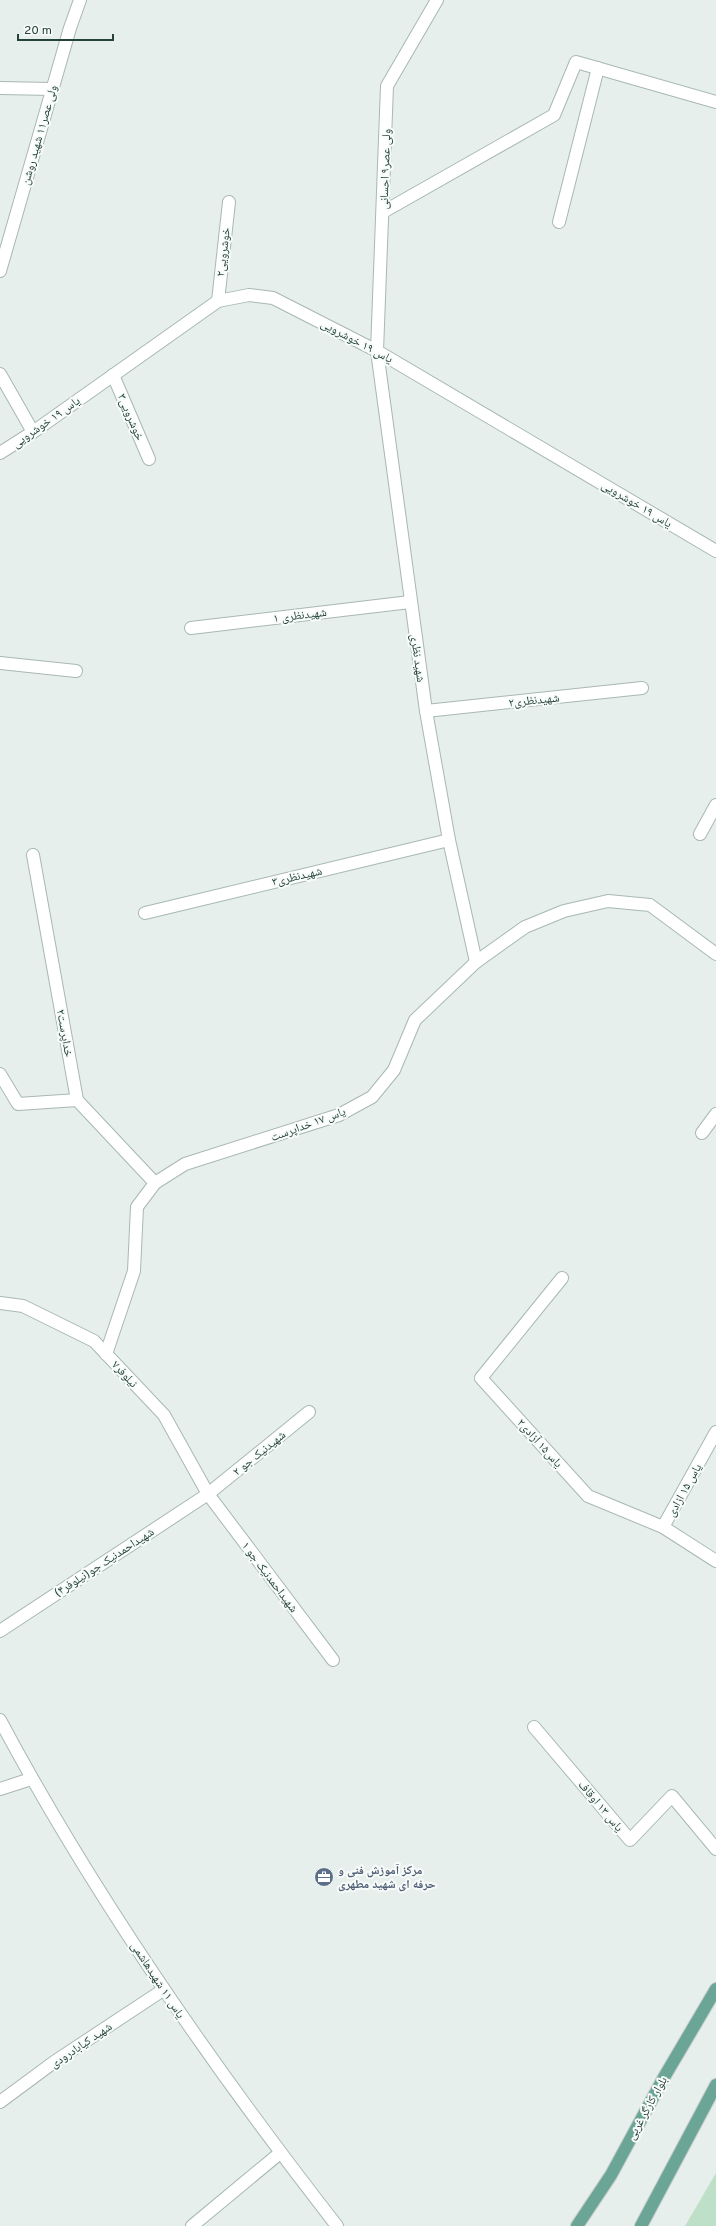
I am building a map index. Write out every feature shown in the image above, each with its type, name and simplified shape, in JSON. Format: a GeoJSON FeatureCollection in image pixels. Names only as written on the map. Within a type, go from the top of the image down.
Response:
{"type":"FeatureCollection","features":[{"type":"Feature","properties":{"kind":"main road","name":"بلوار کارگر غربی"},"geometry":{"type":"LineString","coordinates":[[577,2226],[611,2175],[663,2078],[716,1989]]}},
{"type":"Feature","properties":{"kind":"main road"},"geometry":{"type":"LineString","coordinates":[[641,2226],[716,2085]]}},
{"type":"Feature","properties":{"kind":"street","name":"ولی عصر۱۱ شهید روشن"},"geometry":{"type":"LineString","coordinates":[[0,271],[52,89],[80,0]]}},
{"type":"Feature","properties":{"kind":"street","name":"ولی عصر۹ احسانی"},"geometry":{"type":"LineString","coordinates":[[377,351],[387,86],[437,0]]}},
{"type":"Feature","properties":{"kind":"street"},"geometry":{"type":"LineString","coordinates":[[383,212],[554,115],[576,62],[716,102]]}},
{"type":"Feature","properties":{"kind":"street"},"geometry":{"type":"LineString","coordinates":[[559,222],[598,68]]}},
{"type":"Feature","properties":{"kind":"street"},"geometry":{"type":"LineString","coordinates":[[0,88],[52,89]]}},
{"type":"Feature","properties":{"kind":"street","name":"خوشرویی۲"},"geometry":{"type":"LineString","coordinates":[[218,301],[229,202]]}},
{"type":"Feature","properties":{"kind":"street","name":"یاس ۱۹ خوشرویی"},"geometry":{"type":"LineString","coordinates":[[0,453],[218,301],[249,295],[273,298],[377,351],[716,551]]}},
{"type":"Feature","properties":{"kind":"street","name":"شهید نظری"},"geometry":{"type":"LineString","coordinates":[[377,351],[426,711],[449,840],[476,962]]}},
{"type":"Feature","properties":{"kind":"street"},"geometry":{"type":"LineString","coordinates":[[0,374],[32,432]]}},
{"type":"Feature","properties":{"kind":"street","name":"خوشرویی۳"},"geometry":{"type":"LineString","coordinates":[[113,375],[149,459]]}},
{"type":"Feature","properties":{"kind":"street","name":"شهیدنظری ۱"},"geometry":{"type":"LineString","coordinates":[[191,628],[410,602]]}},
{"type":"Feature","properties":{"kind":"street"},"geometry":{"type":"LineString","coordinates":[[0,664],[76,671]]}},
{"type":"Feature","properties":{"kind":"street","name":"شهیدنظری۲"},"geometry":{"type":"LineString","coordinates":[[426,711],[642,688]]}},
{"type":"Feature","properties":{"kind":"street"},"geometry":{"type":"LineString","coordinates":[[700,834],[716,805]]}},
{"type":"Feature","properties":{"kind":"street","name":"شهیدنظری۳"},"geometry":{"type":"LineString","coordinates":[[145,913],[449,840]]}},
{"type":"Feature","properties":{"kind":"street","name":"خداپرست۲"},"geometry":{"type":"LineString","coordinates":[[33,855],[78,1100]]}},
{"type":"Feature","properties":{"kind":"street","name":"یاس ۱۷ خداپرست"},"geometry":{"type":"LineString","coordinates":[[106,1354],[134,1271],[137,1207],[155,1182],[185,1164],[339,1115],[372,1097],[394,1070],[415,1020],[476,962],[525,927],[564,911],[608,901],[650,905],[716,954]]}},
{"type":"Feature","properties":{"kind":"street"},"geometry":{"type":"LineString","coordinates":[[0,1074],[18,1104],[78,1100],[155,1182]]}},
{"type":"Feature","properties":{"kind":"street"},"geometry":{"type":"LineString","coordinates":[[702,1132],[716,1114]]}},
{"type":"Feature","properties":{"kind":"street","name":"یاس۱۵ آزادی۲"},"geometry":{"type":"LineString","coordinates":[[562,1278],[481,1378],[588,1496],[663,1527],[716,1562]]}},
{"type":"Feature","properties":{"kind":"street","name":"نیلوفر۷"},"geometry":{"type":"LineString","coordinates":[[0,1303],[23,1306],[94,1341],[164,1415],[208,1494]]}},
{"type":"Feature","properties":{"kind":"street","name":"شهیدنیک جو ۲"},"geometry":{"type":"LineString","coordinates":[[208,1494],[310,1412]]}},
{"type":"Feature","properties":{"kind":"street","name":"یاس ۱۵ ازادی"},"geometry":{"type":"LineString","coordinates":[[663,1527],[716,1432]]}},
{"type":"Feature","properties":{"kind":"street","name":"شهیداحمدنیک جو(نیلوفر۴)"},"geometry":{"type":"LineString","coordinates":[[0,1631],[208,1494]]}},
{"type":"Feature","properties":{"kind":"street","name":"شهیداحمدنیک جو ۱"},"geometry":{"type":"LineString","coordinates":[[208,1494],[333,1660]]}},
{"type":"Feature","properties":{"kind":"street","name":"یاس ۱۱ شهیدهاشمی"},"geometry":{"type":"LineString","coordinates":[[0,1720],[32,1779],[163,1990],[280,2154],[337,2226]]}},
{"type":"Feature","properties":{"kind":"street","name":"یاس ۱۳ اوقاف"},"geometry":{"type":"LineString","coordinates":[[534,1727],[630,1840],[672,1796],[716,1849]]}},
{"type":"Feature","properties":{"kind":"street"},"geometry":{"type":"LineString","coordinates":[[0,1788],[32,1779]]}},
{"type":"Feature","properties":{"kind":"street","name":"شهید کیابادرودی"},"geometry":{"type":"LineString","coordinates":[[0,2102],[54,2062],[163,1990]]}},
{"type":"Feature","properties":{"kind":"street"},"geometry":{"type":"LineString","coordinates":[[192,2226],[280,2154]]}},
{"type":"Feature","properties":{"kind":"green space"},"geometry":{"type":"Polygon","coordinates":[[[716,2173],[716,2226],[685,2226],[716,2173]]]}},
{"type":"Feature","properties":{"kind":"place","name":"مرکز آموزش فنی و حرفه ای شهید مطهری"},"geometry":{"type":"Point","coordinates":[324,1877]}}]}
